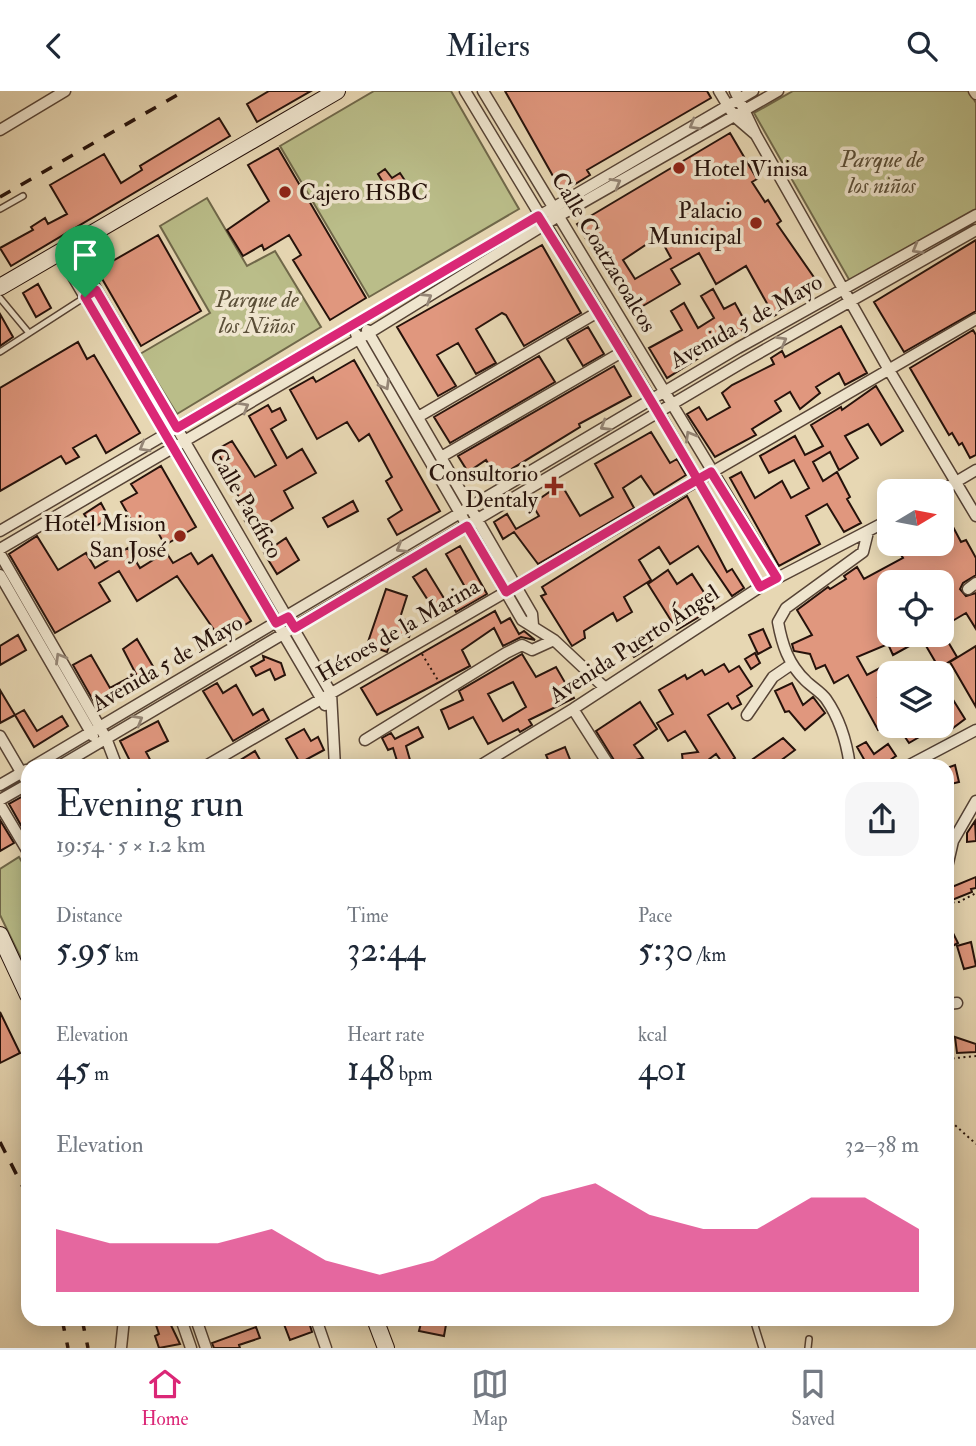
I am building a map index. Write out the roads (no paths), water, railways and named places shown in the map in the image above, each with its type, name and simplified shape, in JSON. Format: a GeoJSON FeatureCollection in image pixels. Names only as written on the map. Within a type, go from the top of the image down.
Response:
{"type":"FeatureCollection","features":[{"type":"Feature","properties":{"kind":"main road"},"geometry":{"type":"LineString","coordinates":[[0,287],[337,91]]}},
{"type":"Feature","properties":{"kind":"main road"},"geometry":{"type":"LineString","coordinates":[[0,935],[21,980]]}},
{"type":"Feature","properties":{"kind":"main road"},"geometry":{"type":"LineString","coordinates":[[377,1326],[387,1348]]}},
{"type":"Feature","properties":{"kind":"street"},"geometry":{"type":"LineString","coordinates":[[0,130],[65,91]]}},
{"type":"Feature","properties":{"kind":"street","name":"Calle Coatzacoalcos"},"geometry":{"type":"LineString","coordinates":[[465,91],[541,221],[660,413],[760,587]]}},
{"type":"Feature","properties":{"kind":"street","name":"Calle Coatzacoalcos"},"geometry":{"type":"LineString","coordinates":[[483,91],[554,213],[777,578]]}},
{"type":"Feature","properties":{"kind":"street"},"geometry":{"type":"LineString","coordinates":[[719,91],[731,111],[756,135]]}},
{"type":"Feature","properties":{"kind":"street"},"geometry":{"type":"LineString","coordinates":[[95,729],[0,552],[364,336],[554,213],[731,111],[753,91]]}},
{"type":"Feature","properties":{"kind":"street"},"geometry":{"type":"LineString","coordinates":[[740,100],[778,91]]}},
{"type":"Feature","properties":{"kind":"street"},"geometry":{"type":"LineString","coordinates":[[740,100],[756,135],[889,370],[976,516]]}},
{"type":"Feature","properties":{"kind":"street","name":"Avenida 5 de Mayo"},"geometry":{"type":"LineString","coordinates":[[44,759],[288,617],[664,391],[976,215]]}},
{"type":"Feature","properties":{"kind":"street"},"geometry":{"type":"LineString","coordinates":[[0,531],[356,323],[541,221]]}},
{"type":"Feature","properties":{"kind":"street","name":"Avenida 5 de Mayo"},"geometry":{"type":"LineString","coordinates":[[72,759],[745,361],[852,303],[976,230]]}},
{"type":"Feature","properties":{"kind":"street","name":"Calle Pacífico"},"geometry":{"type":"LineString","coordinates":[[65,250],[96,290],[295,628],[331,712],[334,759]]}},
{"type":"Feature","properties":{"kind":"street","name":"Calle Pacífico"},"geometry":{"type":"LineString","coordinates":[[65,250],[85,297],[283,635],[325,696]]}},
{"type":"Feature","properties":{"kind":"street"},"geometry":{"type":"LineString","coordinates":[[418,417],[598,312]]}},
{"type":"Feature","properties":{"kind":"street","name":"Héroes de la Marina"},"geometry":{"type":"LineString","coordinates":[[218,759],[976,319]]}},
{"type":"Feature","properties":{"kind":"street"},"geometry":{"type":"LineString","coordinates":[[356,323],[418,417],[478,520],[511,589],[522,620],[554,640],[604,687]]}},
{"type":"Feature","properties":{"kind":"street"},"geometry":{"type":"LineString","coordinates":[[364,336],[459,513],[511,589]]}},
{"type":"Feature","properties":{"kind":"street"},"geometry":{"type":"LineString","coordinates":[[738,348],[745,361]]}},
{"type":"Feature","properties":{"kind":"street"},"geometry":{"type":"LineString","coordinates":[[441,457],[622,352]]}},
{"type":"Feature","properties":{"kind":"street"},"geometry":{"type":"LineString","coordinates":[[956,482],[976,470]]}},
{"type":"Feature","properties":{"kind":"street","name":"Avenida Puerto Ángel"},"geometry":{"type":"LineString","coordinates":[[491,759],[760,587],[877,526]]}},
{"type":"Feature","properties":{"kind":"street"},"geometry":{"type":"LineString","coordinates":[[849,759],[848,747],[825,698],[792,664],[782,645],[778,622],[786,608],[863,552],[868,531]]}},
{"type":"Feature","properties":{"kind":"street"},"geometry":{"type":"LineString","coordinates":[[0,575],[113,759]]}},
{"type":"Feature","properties":{"kind":"street"},"geometry":{"type":"LineString","coordinates":[[365,740],[522,645],[532,650],[554,640]]}},
{"type":"Feature","properties":{"kind":"street"},"geometry":{"type":"LineString","coordinates":[[747,715],[773,677],[792,664]]}},
{"type":"Feature","properties":{"kind":"street"},"geometry":{"type":"LineString","coordinates":[[573,709],[605,759]]}},
{"type":"Feature","properties":{"kind":"street"},"geometry":{"type":"LineString","coordinates":[[921,759],[976,730]]}},
{"type":"Feature","properties":{"kind":"street"},"geometry":{"type":"LineString","coordinates":[[0,736],[21,762]]}},
{"type":"Feature","properties":{"kind":"street","name":"Avenida 5 de Mayo"},"geometry":{"type":"LineString","coordinates":[[0,785],[21,773]]}},
{"type":"Feature","properties":{"kind":"street"},"geometry":{"type":"LineString","coordinates":[[21,788],[0,802],[21,840]]}},
{"type":"Feature","properties":{"kind":"street"},"geometry":{"type":"LineString","coordinates":[[954,839],[976,801]]}},
{"type":"Feature","properties":{"kind":"street"},"geometry":{"type":"LineString","coordinates":[[121,1348],[123,1326]]}},
{"type":"Feature","properties":{"kind":"street"},"geometry":{"type":"LineString","coordinates":[[183,1326],[191,1348]]}},
{"type":"Feature","properties":{"kind":"street"},"geometry":{"type":"LineString","coordinates":[[198,1326],[206,1348]]}},
{"type":"Feature","properties":{"kind":"street"},"geometry":{"type":"LineString","coordinates":[[318,1326],[326,1348]]}},
{"type":"Feature","properties":{"kind":"lane"},"geometry":{"type":"LineString","coordinates":[[0,209],[23,196]]}},
{"type":"Feature","properties":{"kind":"lane"},"geometry":{"type":"LineString","coordinates":[[0,352],[96,290]]}},
{"type":"Feature","properties":{"kind":"lane"},"geometry":{"type":"LineString","coordinates":[[0,298],[29,333]]}},
{"type":"Feature","properties":{"kind":"lane"},"geometry":{"type":"LineString","coordinates":[[755,1326],[762,1348]]}},
{"type":"Feature","properties":{"kind":"lane"},"geometry":{"type":"LineString","coordinates":[[808,1348],[809,1339]]}},
{"type":"Feature","properties":{"kind":"railway"},"geometry":{"type":"LineString","coordinates":[[0,197],[184,91]]}},
{"type":"Feature","properties":{"kind":"railway"},"geometry":{"type":"LineString","coordinates":[[0,1142],[21,1183]]}},
{"type":"Feature","properties":{"kind":"railway"},"geometry":{"type":"LineString","coordinates":[[63,1326],[68,1348]]}},
{"type":"Feature","properties":{"kind":"railway"},"geometry":{"type":"LineString","coordinates":[[83,1326],[88,1348]]}},
{"type":"Feature","properties":{"kind":"place","name":"Hotel Vinisa"},"geometry":{"type":"Point","coordinates":[679,168]}},
{"type":"Feature","properties":{"kind":"place","name":"Cajero HSBC"},"geometry":{"type":"Point","coordinates":[285,192]}},
{"type":"Feature","properties":{"kind":"place","name":"Palacio Municipal"},"geometry":{"type":"Point","coordinates":[756,223]}},
{"type":"Feature","properties":{"kind":"place","name":"Consultorio Dentaly"},"geometry":{"type":"Point","coordinates":[554,486]}},
{"type":"Feature","properties":{"kind":"place","name":"Hotel Mision San José"},"geometry":{"type":"Point","coordinates":[180,536]}},
{"type":"Feature","properties":{"kind":"park label","name":"Parque de los niños"},"geometry":{"type":"Point","coordinates":[882,172]}},
{"type":"Feature","properties":{"kind":"park label","name":"Parque de los Niños"},"geometry":{"type":"Point","coordinates":[257,312]}}]}
